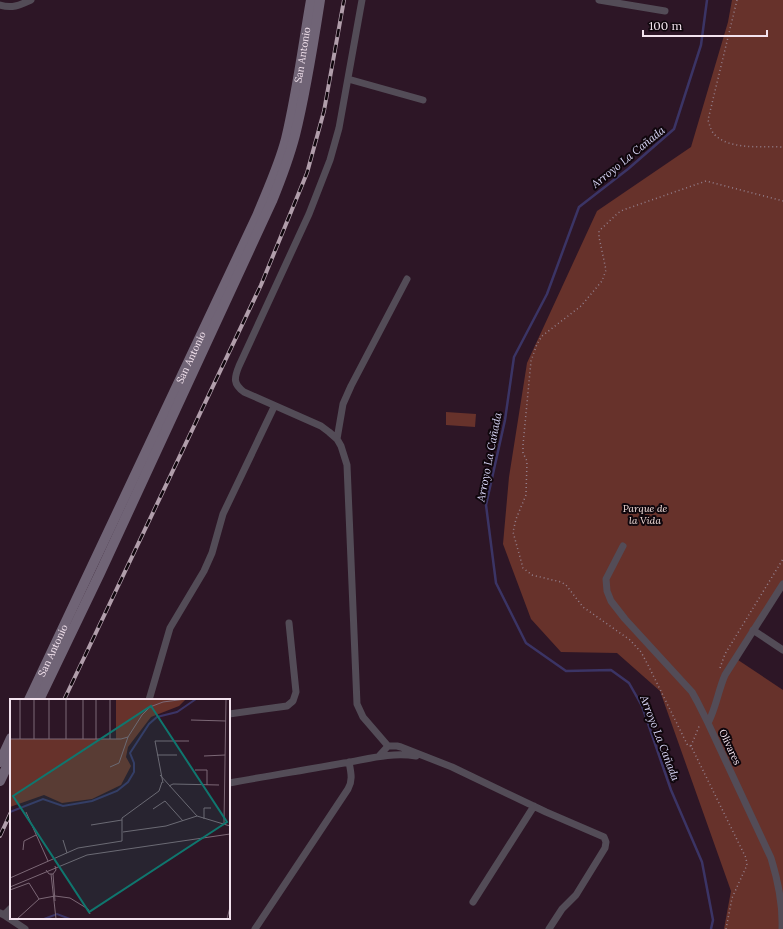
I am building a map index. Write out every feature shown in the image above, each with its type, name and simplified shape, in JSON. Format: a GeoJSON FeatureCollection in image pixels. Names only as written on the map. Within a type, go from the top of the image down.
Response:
{"type":"FeatureCollection","features":[{"type":"Feature","properties":{"kind":"main road","name":"San Antonio"},"geometry":{"type":"LineString","coordinates":[[29,699],[268,190],[277,166],[288,126],[311,0]]}},
{"type":"Feature","properties":{"kind":"main road","name":"San Antonio"},"geometry":{"type":"LineString","coordinates":[[39,699],[103,566],[281,179],[295,134],[320,0]]}},
{"type":"Feature","properties":{"kind":"main road"},"geometry":{"type":"LineString","coordinates":[[0,762],[10,740]]}},
{"type":"Feature","properties":{"kind":"main road"},"geometry":{"type":"LineString","coordinates":[[0,781],[10,760]]}},
{"type":"Feature","properties":{"kind":"street"},"geometry":{"type":"LineString","coordinates":[[0,5],[11,8],[31,0]]}},
{"type":"Feature","properties":{"kind":"street"},"geometry":{"type":"LineString","coordinates":[[362,0],[339,128],[330,160],[309,214],[235,379],[239,388],[244,392],[274,407],[321,426],[337,439],[343,450],[347,465],[357,704],[363,717],[388,746]]}},
{"type":"Feature","properties":{"kind":"street"},"geometry":{"type":"LineString","coordinates":[[599,0],[665,11]]}},
{"type":"Feature","properties":{"kind":"street"},"geometry":{"type":"LineString","coordinates":[[348,79],[423,100]]}},
{"type":"Feature","properties":{"kind":"street"},"geometry":{"type":"LineString","coordinates":[[337,439],[341,411],[348,392],[407,279]]}},
{"type":"Feature","properties":{"kind":"street"},"geometry":{"type":"LineString","coordinates":[[150,699],[170,628],[204,571],[212,553],[223,514],[274,407]]}},
{"type":"Feature","properties":{"kind":"street"},"geometry":{"type":"LineString","coordinates":[[623,546],[606,579],[607,591],[611,601],[634,629],[692,692],[708,723]]}},
{"type":"Feature","properties":{"kind":"street","name":"Olivares"},"geometry":{"type":"LineString","coordinates":[[782,929],[780,897],[777,878],[771,858],[708,723],[715,710],[720,686],[725,675],[783,584]]}},
{"type":"Feature","properties":{"kind":"street"},"geometry":{"type":"LineString","coordinates":[[230,714],[287,706],[293,701],[296,692],[290,623]]}},
{"type":"Feature","properties":{"kind":"street"},"geometry":{"type":"LineString","coordinates":[[753,630],[783,650]]}},
{"type":"Feature","properties":{"kind":"street"},"geometry":{"type":"LineString","coordinates":[[378,756],[388,746],[397,746],[452,767],[604,838],[606,842],[605,848],[576,895],[562,909],[549,929]]}},
{"type":"Feature","properties":{"kind":"street"},"geometry":{"type":"LineString","coordinates":[[230,783],[378,756],[405,754],[430,758]]}},
{"type":"Feature","properties":{"kind":"street"},"geometry":{"type":"LineString","coordinates":[[255,929],[348,789],[351,783],[349,762]]}},
{"type":"Feature","properties":{"kind":"street"},"geometry":{"type":"LineString","coordinates":[[473,902],[534,806]]}},
{"type":"Feature","properties":{"kind":"street"},"geometry":{"type":"LineString","coordinates":[[2,914],[25,929]]}},
{"type":"Feature","properties":{"kind":"path"},"geometry":{"type":"LineString","coordinates":[[738,0],[708,120],[710,130],[726,142],[742,146],[783,147]]}},
{"type":"Feature","properties":{"kind":"path"},"geometry":{"type":"LineString","coordinates":[[726,929],[732,898],[747,865],[746,858],[691,746],[688,746],[648,665],[641,652],[630,640],[584,607],[566,584],[528,573],[523,568],[513,532],[516,519],[526,495],[527,461],[523,454],[523,445],[531,361],[537,344],[542,336],[582,306],[602,281],[606,270],[599,231],[623,210],[706,181],[783,201]]}},
{"type":"Feature","properties":{"kind":"green space","name":"Parque de la Vida"},"geometry":{"type":"Polygon","coordinates":[[[732,0],[783,0],[783,584],[735,658],[783,690],[783,929],[724,929],[731,891],[660,691],[617,653],[561,652],[531,619],[503,544],[509,477],[527,363],[597,211],[691,147],[728,22],[732,0]]]}},
{"type":"Feature","properties":{"kind":"green space"},"geometry":{"type":"Polygon","coordinates":[[[446,412],[476,414],[475,427],[446,425],[446,412]]]}},
{"type":"Feature","properties":{"kind":"waterway","name":"Arroyo La Cañada"},"geometry":{"type":"LineString","coordinates":[[707,0],[701,45],[674,129],[628,169],[579,207],[547,294],[514,357],[505,420],[486,505],[496,583],[526,643],[566,671],[611,670],[629,683],[642,706],[671,790],[702,862],[713,920],[711,929]]}},
{"type":"Feature","properties":{"kind":"railway"},"geometry":{"type":"LineString","coordinates":[[64,699],[261,285],[307,173],[324,111],[344,0]]}},
{"type":"Feature","properties":{"kind":"railway"},"geometry":{"type":"LineString","coordinates":[[0,836],[10,814]]}}]}
